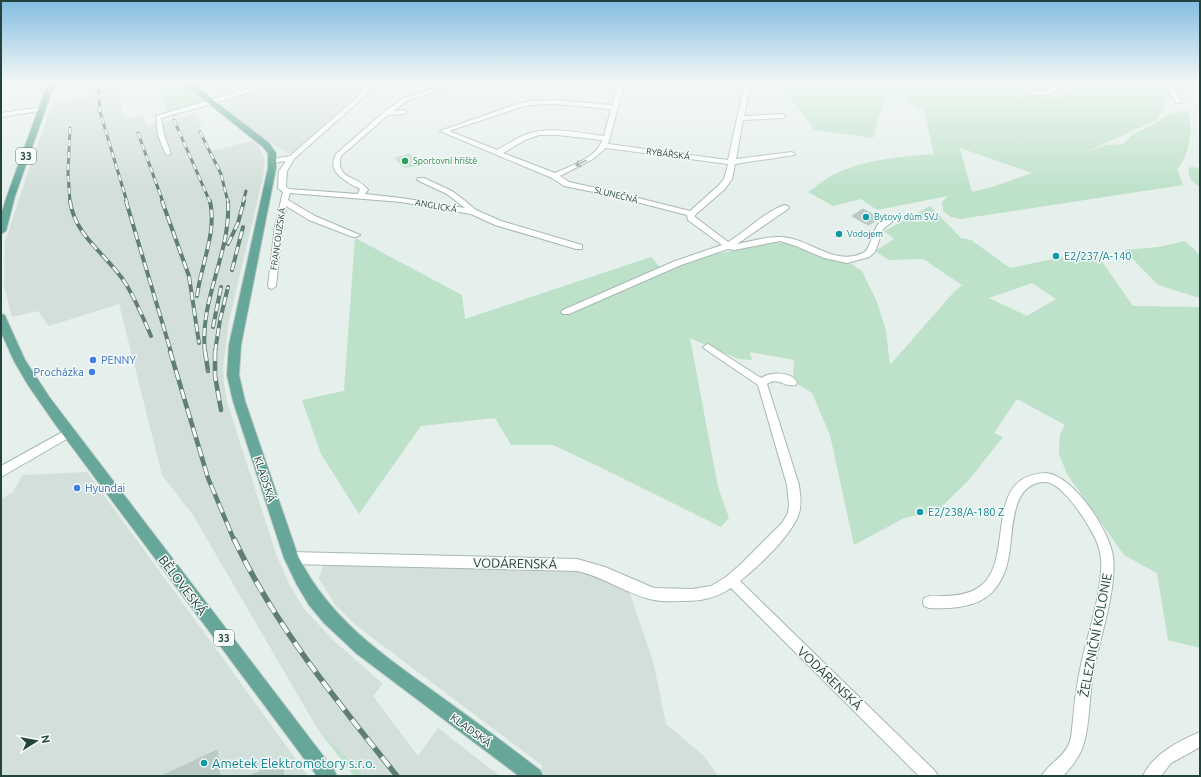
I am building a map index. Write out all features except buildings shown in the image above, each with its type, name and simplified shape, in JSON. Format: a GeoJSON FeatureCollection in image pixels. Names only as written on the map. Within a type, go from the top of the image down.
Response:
{"type":"FeatureCollection","features":[{"type":"Feature","properties":{"kind":"main road","name":"33"},"geometry":{"type":"LineString","coordinates":[[1,231],[11,196],[40,118]]}},
{"type":"Feature","properties":{"kind":"main road"},"geometry":{"type":"LineString","coordinates":[[230,118],[266,145],[272,153],[273,161]]}},
{"type":"Feature","properties":{"kind":"main road","name":"KLADSKÁ"},"geometry":{"type":"LineString","coordinates":[[273,161],[235,345],[233,375],[239,401],[291,558],[305,587],[321,610],[346,633],[372,656],[534,776]]}},
{"type":"Feature","properties":{"kind":"main road","name":"BĚLOVESKÁ"},"geometry":{"type":"LineString","coordinates":[[1,318],[29,375],[68,432],[90,459],[201,609],[328,776]]}},
{"type":"Feature","properties":{"kind":"street"},"geometry":{"type":"LineString","coordinates":[[162,118],[161,135],[168,154]]}},
{"type":"Feature","properties":{"kind":"street"},"geometry":{"type":"LineString","coordinates":[[284,201],[287,192],[282,188],[283,172],[292,158],[337,118]]}},
{"type":"Feature","properties":{"kind":"street"},"geometry":{"type":"LineString","coordinates":[[360,196],[364,190],[363,188],[341,175],[336,168],[336,158],[343,149],[380,118]]}},
{"type":"Feature","properties":{"kind":"street","name":"SLUNEČNÁ"},"geometry":{"type":"LineString","coordinates":[[480,118],[443,131],[555,176],[568,184],[610,193],[691,214]]}},
{"type":"Feature","properties":{"kind":"street"},"geometry":{"type":"LineString","coordinates":[[555,176],[591,158],[604,146],[611,118]]}},
{"type":"Feature","properties":{"kind":"street"},"geometry":{"type":"LineString","coordinates":[[741,118],[728,179],[725,185],[691,214],[691,218],[728,246],[734,247],[780,239],[799,244],[827,256],[847,260],[866,255],[872,250],[879,228],[889,220]]}},
{"type":"Feature","properties":{"kind":"street"},"geometry":{"type":"LineString","coordinates":[[497,153],[526,137],[538,134],[559,134],[606,138]]}},
{"type":"Feature","properties":{"kind":"street","name":"RYBÁŘSKÁ"},"geometry":{"type":"LineString","coordinates":[[604,146],[731,162],[792,154]]}},
{"type":"Feature","properties":{"kind":"street"},"geometry":{"type":"LineString","coordinates":[[273,161],[292,158]]}},
{"type":"Feature","properties":{"kind":"street"},"geometry":{"type":"LineString","coordinates":[[422,180],[438,186],[459,199],[472,212]]}},
{"type":"Feature","properties":{"kind":"street","name":"ANGLICKÁ"},"geometry":{"type":"LineString","coordinates":[[287,192],[401,200],[472,212],[498,223],[579,247]]}},
{"type":"Feature","properties":{"kind":"street","name":"FRANCOUZSKÁ"},"geometry":{"type":"LineString","coordinates":[[272,286],[277,237],[284,201],[312,218],[356,235]]}},
{"type":"Feature","properties":{"kind":"street"},"geometry":{"type":"LineString","coordinates":[[566,312],[678,263],[728,246],[746,235],[766,218],[785,207]]}},
{"type":"Feature","properties":{"kind":"street"},"geometry":{"type":"LineString","coordinates":[[708,347],[762,383],[767,378],[777,377],[792,382]]}},
{"type":"Feature","properties":{"kind":"street","name":"VODÁRENSKÁ"},"geometry":{"type":"LineString","coordinates":[[291,558],[576,565],[594,568],[652,594],[705,594],[716,590],[731,580],[760,555],[784,531],[792,519],[795,509],[796,498],[793,485],[762,383]]}},
{"type":"Feature","properties":{"kind":"street"},"geometry":{"type":"LineString","coordinates":[[1,472],[68,432]]}},
{"type":"Feature","properties":{"kind":"street","name":"ŽELEZNIČNÍ KOLONIE"},"geometry":{"type":"LineString","coordinates":[[929,602],[946,602],[975,596],[989,588],[996,580],[1006,542],[1011,504],[1020,487],[1029,481],[1040,478],[1050,478],[1064,486],[1074,496],[1102,539],[1106,550],[1108,566],[1086,674],[1076,746],[1065,763],[1056,773],[1050,776]]}},
{"type":"Feature","properties":{"kind":"street","name":"VODÁRENSKÁ"},"geometry":{"type":"LineString","coordinates":[[731,580],[930,776]]}},
{"type":"Feature","properties":{"kind":"street"},"geometry":{"type":"LineString","coordinates":[[1155,775],[1166,758],[1200,739]]}},
{"type":"Feature","properties":{"kind":"shaded area"},"geometry":{"type":"Polygon","coordinates":[[[47,118],[144,118],[147,126],[178,118],[197,118],[202,127],[200,128],[210,151],[252,141],[259,147],[265,160],[263,177],[229,321],[223,367],[227,402],[276,554],[289,584],[304,609],[333,640],[383,684],[373,696],[418,756],[438,728],[500,776],[364,776],[317,728],[193,515],[162,475],[119,304],[49,326],[38,311],[12,317],[4,286],[5,242],[47,118]]]}},
{"type":"Feature","properties":{"kind":"shaded area"},"geometry":{"type":"Polygon","coordinates":[[[239,118],[331,118],[292,153],[289,153],[263,138],[239,118]]]}},
{"type":"Feature","properties":{"kind":"shaded area"},"geometry":{"type":"Polygon","coordinates":[[[87,472],[308,776],[1,776],[1,499],[13,492],[23,475],[87,472]]]}},
{"type":"Feature","properties":{"kind":"shaded area"},"geometry":{"type":"Polygon","coordinates":[[[451,561],[594,573],[629,591],[653,661],[666,724],[704,756],[718,776],[538,776],[543,766],[358,627],[336,606],[319,578],[324,563],[451,561]]]}},
{"type":"Feature","properties":{"kind":"green space"},"geometry":{"type":"Polygon","coordinates":[[[805,118],[879,118],[873,138],[814,130],[805,118]]]}},
{"type":"Feature","properties":{"kind":"green space"},"geometry":{"type":"Polygon","coordinates":[[[926,118],[1158,118],[1157,120],[1081,154],[1106,145],[1123,144],[1133,134],[1162,118],[1189,118],[1190,123],[1189,141],[1185,157],[1177,169],[1183,185],[960,219],[951,217],[943,211],[942,202],[948,196],[877,210],[861,199],[833,206],[808,192],[825,179],[843,170],[868,162],[934,154],[926,118]],[[960,148],[972,192],[989,188],[1032,173],[960,148]]]}},
{"type":"Feature","properties":{"kind":"green space"},"geometry":{"type":"Polygon","coordinates":[[[409,153],[426,165],[404,168],[394,158],[409,153]]]}},
{"type":"Feature","properties":{"kind":"green space"},"geometry":{"type":"Polygon","coordinates":[[[1190,167],[1200,168],[1200,187],[1194,183],[1189,176],[1190,167]]]}},
{"type":"Feature","properties":{"kind":"green space"},"geometry":{"type":"Polygon","coordinates":[[[930,206],[961,238],[971,240],[1010,268],[1053,259],[1096,253],[1133,306],[1200,307],[1200,648],[1168,640],[1157,573],[1124,555],[1067,474],[1059,454],[1060,434],[1065,425],[1017,399],[994,433],[1003,437],[968,481],[937,511],[904,518],[854,545],[830,435],[812,393],[793,381],[794,360],[750,352],[752,360],[738,359],[690,338],[718,487],[729,518],[721,527],[553,445],[511,445],[495,418],[421,426],[359,514],[321,454],[302,400],[344,391],[355,238],[462,295],[465,319],[651,257],[664,271],[713,253],[723,253],[767,243],[788,243],[851,264],[862,271],[877,302],[886,331],[890,365],[954,292],[962,285],[923,259],[889,260],[875,251],[894,239],[884,231],[930,206]],[[1032,283],[989,298],[1027,316],[1056,299],[1032,283]]]}},
{"type":"Feature","properties":{"kind":"green space"},"geometry":{"type":"Polygon","coordinates":[[[1185,241],[1200,255],[1200,298],[1158,285],[1124,250],[1158,247],[1185,241]]]}},
{"type":"Feature","properties":{"kind":"green space"},"geometry":{"type":"Polygon","coordinates":[[[317,728],[364,776],[354,776],[317,728]]]}},
{"type":"Feature","properties":{"kind":"railway"},"geometry":{"type":"LineString","coordinates":[[102,118],[127,202]]}},
{"type":"Feature","properties":{"kind":"railway"},"geometry":{"type":"LineString","coordinates":[[174,120],[210,202]]}},
{"type":"Feature","properties":{"kind":"railway"},"geometry":{"type":"LineString","coordinates":[[70,128],[68,173],[70,202]]}},
{"type":"Feature","properties":{"kind":"railway"},"geometry":{"type":"LineString","coordinates":[[200,132],[221,174],[228,202]]}},
{"type":"Feature","properties":{"kind":"railway"},"geometry":{"type":"LineString","coordinates":[[138,133],[163,202]]}},
{"type":"Feature","properties":{"kind":"railway"},"geometry":{"type":"LineString","coordinates":[[243,202],[246,191]]}},
{"type":"Feature","properties":{"kind":"railway"},"geometry":{"type":"LineString","coordinates":[[70,201],[73,213],[84,234],[124,281],[151,336]]}},
{"type":"Feature","properties":{"kind":"railway"},"geometry":{"type":"LineString","coordinates":[[126,201],[171,352]]}},
{"type":"Feature","properties":{"kind":"railway"},"geometry":{"type":"LineString","coordinates":[[162,201],[189,276],[199,343]]}},
{"type":"Feature","properties":{"kind":"railway"},"geometry":{"type":"LineString","coordinates":[[197,296],[210,237],[212,213],[210,201]]}},
{"type":"Feature","properties":{"kind":"railway"},"geometry":{"type":"LineString","coordinates":[[228,244],[238,223],[244,201]]}},
{"type":"Feature","properties":{"kind":"railway"},"geometry":{"type":"LineString","coordinates":[[205,352],[204,332],[206,314],[225,240],[228,221],[228,202]]}},
{"type":"Feature","properties":{"kind":"railway"},"geometry":{"type":"LineString","coordinates":[[232,270],[243,227]]}},
{"type":"Feature","properties":{"kind":"railway"},"geometry":{"type":"LineString","coordinates":[[213,327],[221,287]]}},
{"type":"Feature","properties":{"kind":"railway"},"geometry":{"type":"LineString","coordinates":[[215,352],[220,320],[228,287]]}},
{"type":"Feature","properties":{"kind":"railway"},"geometry":{"type":"LineString","coordinates":[[170,351],[208,478],[234,540]]}},
{"type":"Feature","properties":{"kind":"railway"},"geometry":{"type":"LineString","coordinates":[[205,351],[208,371]]}},
{"type":"Feature","properties":{"kind":"railway"},"geometry":{"type":"LineString","coordinates":[[215,352],[215,376],[221,410]]}},
{"type":"Feature","properties":{"kind":"railway"},"geometry":{"type":"LineString","coordinates":[[234,539],[268,602],[308,662],[397,776]]}},
{"type":"Feature","properties":{"kind":"place","name":"Sportovní hřiště"},"geometry":{"type":"Point","coordinates":[405,161]}},
{"type":"Feature","properties":{"kind":"place","name":"Bytový dům SVJ"},"geometry":{"type":"Point","coordinates":[866,217]}},
{"type":"Feature","properties":{"kind":"place","name":"Vodojem"},"geometry":{"type":"Point","coordinates":[839,234]}},
{"type":"Feature","properties":{"kind":"place","name":"E2/237/A-140"},"geometry":{"type":"Point","coordinates":[1056,256]}},
{"type":"Feature","properties":{"kind":"place","name":"PENNY"},"geometry":{"type":"Point","coordinates":[93,360]}},
{"type":"Feature","properties":{"kind":"place","name":"Procházka"},"geometry":{"type":"Point","coordinates":[92,372]}},
{"type":"Feature","properties":{"kind":"place","name":"Hyundai"},"geometry":{"type":"Point","coordinates":[77,488]}},
{"type":"Feature","properties":{"kind":"place","name":"E2/238/A-180 Z"},"geometry":{"type":"Point","coordinates":[920,512]}},
{"type":"Feature","properties":{"kind":"place","name":"Ametek Elektromotory s.r.o."},"geometry":{"type":"Point","coordinates":[204,763]}}]}
